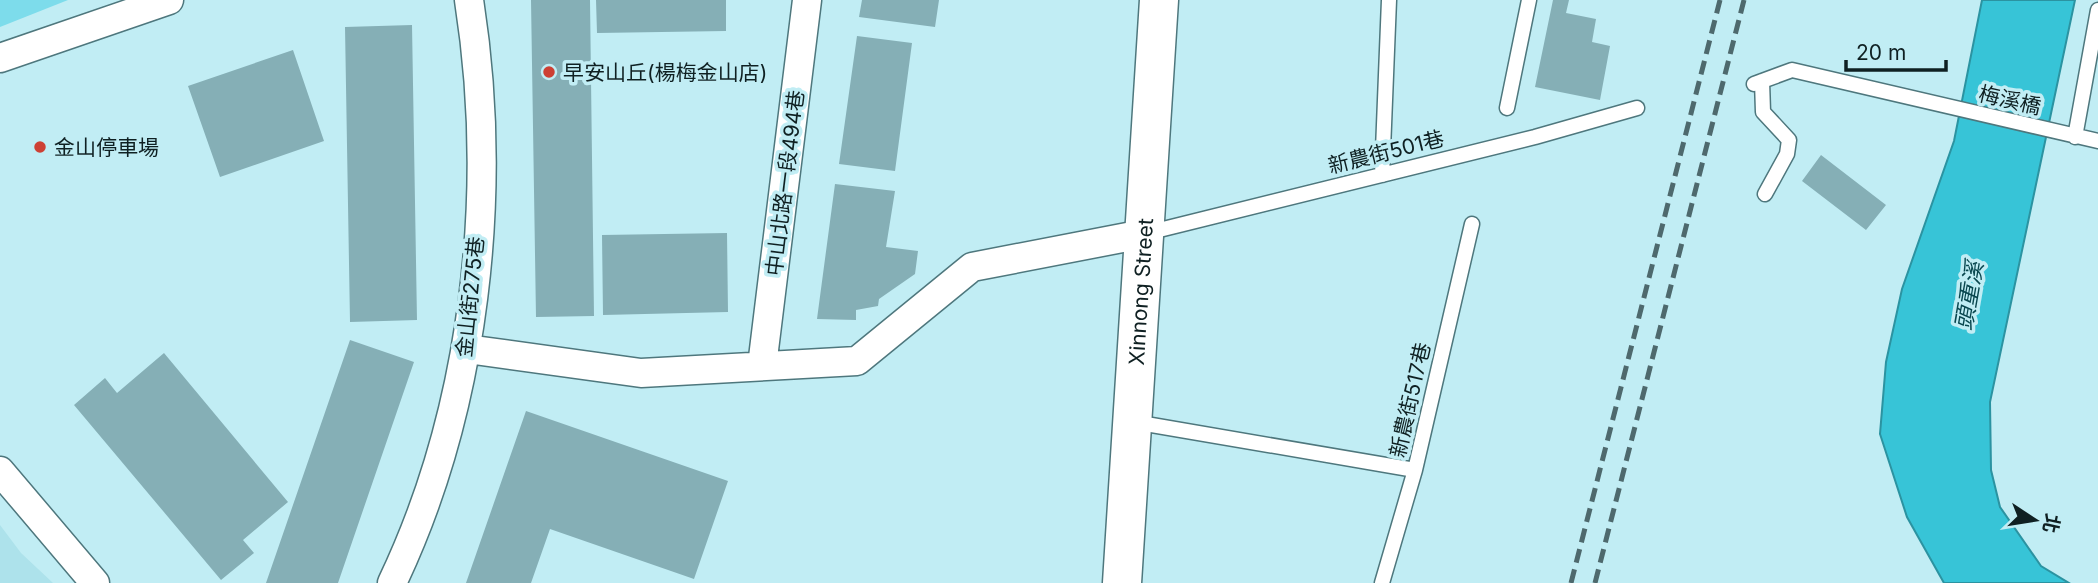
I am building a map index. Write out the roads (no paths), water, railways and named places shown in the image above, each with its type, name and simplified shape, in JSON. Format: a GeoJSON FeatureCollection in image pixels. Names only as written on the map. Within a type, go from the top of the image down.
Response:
{"type":"FeatureCollection","features":[{"type":"Feature","properties":{"kind":"street"},"geometry":{"type":"LineString","coordinates":[[0,58],[169,0]]}},
{"type":"Feature","properties":{"kind":"street","name":"金山街275巷"},"geometry":{"type":"LineString","coordinates":[[392,583],[412,540],[467,349],[482,174],[483,110],[469,0]]}},
{"type":"Feature","properties":{"kind":"street","name":"中山北路一段494巷"},"geometry":{"type":"LineString","coordinates":[[762,366],[807,0]]}},
{"type":"Feature","properties":{"kind":"street","name":"Xinnong Street"},"geometry":{"type":"LineString","coordinates":[[1122,583],[1159,0]]}},
{"type":"Feature","properties":{"kind":"street"},"geometry":{"type":"LineString","coordinates":[[467,349],[641,373],[857,361],[972,267],[1143,234]]}},
{"type":"Feature","properties":{"kind":"street"},"geometry":{"type":"LineString","coordinates":[[0,471],[95,583]]}},
{"type":"Feature","properties":{"kind":"lane"},"geometry":{"type":"LineString","coordinates":[[1382,174],[1389,0]]}},
{"type":"Feature","properties":{"kind":"lane"},"geometry":{"type":"LineString","coordinates":[[1507,108],[1529,0]]}},
{"type":"Feature","properties":{"kind":"lane"},"geometry":{"type":"LineString","coordinates":[[2098,10],[2074,136],[2098,141]]}},
{"type":"Feature","properties":{"kind":"lane","name":"梅溪橋"},"geometry":{"type":"LineString","coordinates":[[1765,194],[1787,154],[1789,140],[1763,112],[1758,82],[1792,70],[2074,136]]}},
{"type":"Feature","properties":{"kind":"lane","name":"新農街501巷"},"geometry":{"type":"LineString","coordinates":[[1143,234],[1637,108]]}},
{"type":"Feature","properties":{"kind":"lane","name":"新農街517巷"},"geometry":{"type":"LineString","coordinates":[[1382,583],[1415,470],[1472,224]]}},
{"type":"Feature","properties":{"kind":"lane"},"geometry":{"type":"LineString","coordinates":[[1133,422],[1415,470]]}},
{"type":"Feature","properties":{"kind":"water","name":"頭重溪"},"geometry":{"type":"Polygon","coordinates":[[[1982,0],[2075,0],[1990,402],[1991,470],[2000,507],[2041,566],[2069,583],[1944,583],[1907,517],[1880,434],[1886,362],[1902,289],[1954,141],[1982,0]]]}},
{"type":"Feature","properties":{"kind":"railway"},"geometry":{"type":"LineString","coordinates":[[1571,583],[1720,0]]}},
{"type":"Feature","properties":{"kind":"railway"},"geometry":{"type":"LineString","coordinates":[[1595,583],[1744,0]]}},
{"type":"Feature","properties":{"kind":"place","name":"早安山丘(楊梅金山店)"},"geometry":{"type":"Point","coordinates":[549,72]}},
{"type":"Feature","properties":{"kind":"place","name":"金山停車場"},"geometry":{"type":"Point","coordinates":[40,147]}}]}
